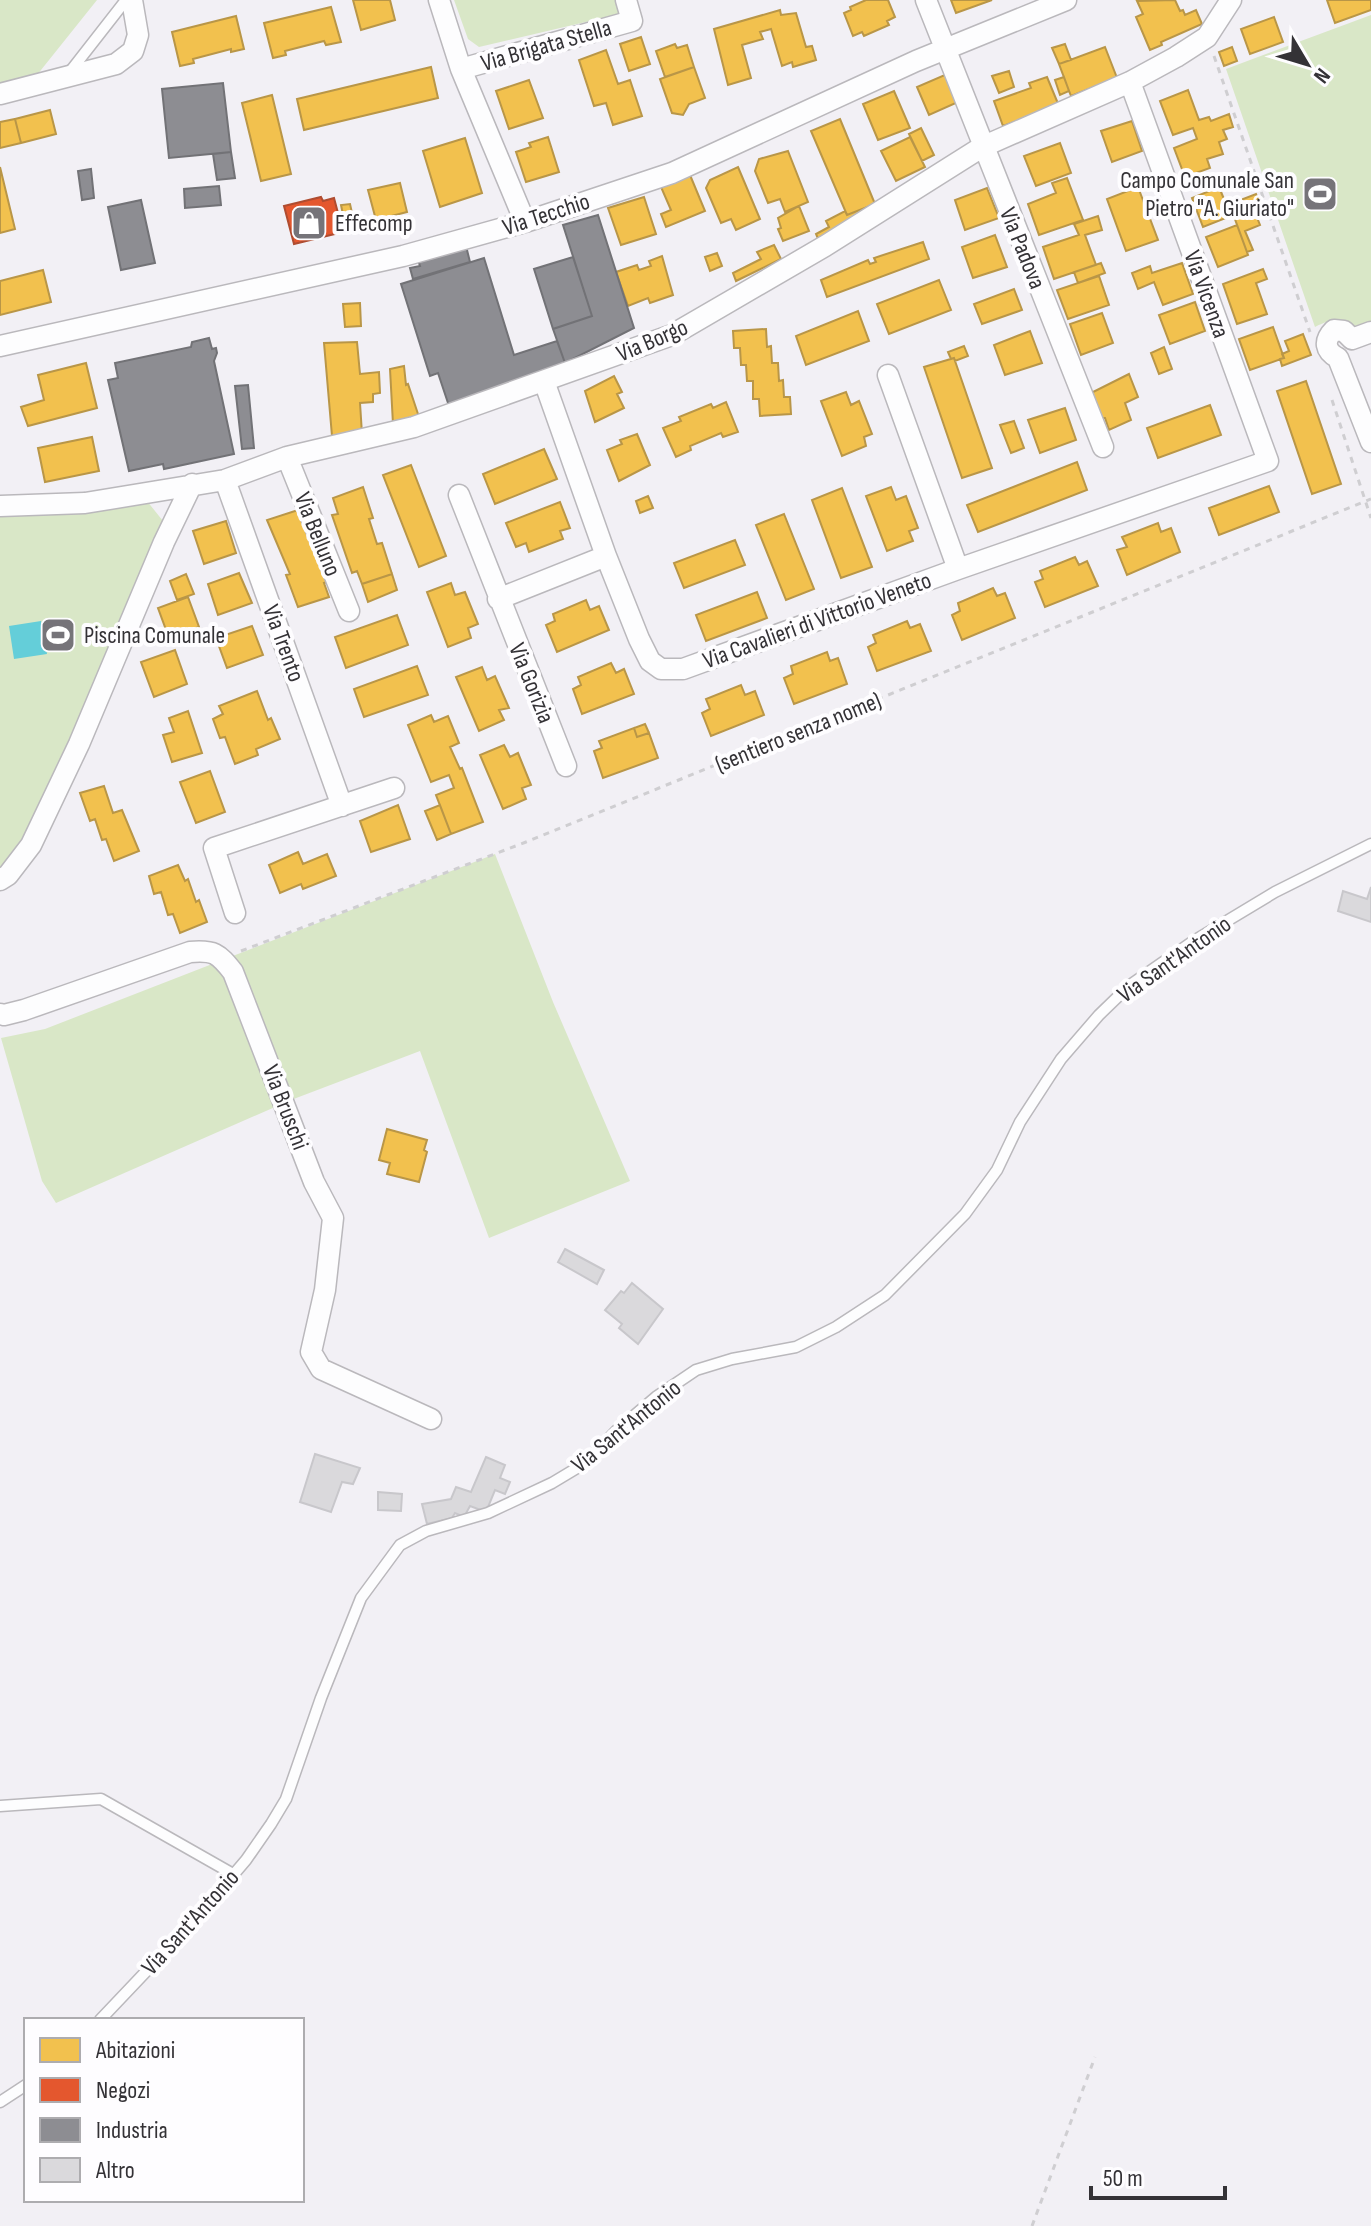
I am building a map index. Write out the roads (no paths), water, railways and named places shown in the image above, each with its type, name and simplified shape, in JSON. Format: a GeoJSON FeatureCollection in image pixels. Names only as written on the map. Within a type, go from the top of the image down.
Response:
{"type":"FeatureCollection","features":[{"type":"Feature","properties":{"kind":"street"},"geometry":{"type":"LineString","coordinates":[[0,94],[116,64],[133,51],[138,35],[132,0]]}},
{"type":"Feature","properties":{"kind":"street","name":"Via Brigata Stella"},"geometry":{"type":"LineString","coordinates":[[439,0],[461,69],[525,222]]}},
{"type":"Feature","properties":{"kind":"street","name":"Via Brigata Stella"},"geometry":{"type":"LineString","coordinates":[[461,69],[632,21],[626,0]]}},
{"type":"Feature","properties":{"kind":"street","name":"Via Padova"},"geometry":{"type":"LineString","coordinates":[[926,0],[1103,447]]}},
{"type":"Feature","properties":{"kind":"street","name":"Via Tecchio"},"geometry":{"type":"LineString","coordinates":[[0,346],[403,256],[525,222],[672,173],[945,49],[1066,0]]}},
{"type":"Feature","properties":{"kind":"street","name":"Via Borgo"},"geometry":{"type":"LineString","coordinates":[[0,506],[85,503],[225,480],[287,457],[414,427],[672,335],[825,246],[982,147],[1130,82],[1207,37],[1231,0]]}},
{"type":"Feature","properties":{"kind":"street","name":"Via Vicenza"},"geometry":{"type":"LineString","coordinates":[[1130,82],[1268,461]]}},
{"type":"Feature","properties":{"kind":"street"},"geometry":{"type":"LineString","coordinates":[[1371,332],[1352,339],[1344,331],[1334,330],[1327,337],[1326,345],[1331,354],[1338,358],[1371,442]]}},
{"type":"Feature","properties":{"kind":"street"},"geometry":{"type":"LineString","coordinates":[[888,375],[958,569]]}},
{"type":"Feature","properties":{"kind":"street","name":"Via Cavalieri di Vittorio Veneto"},"geometry":{"type":"LineString","coordinates":[[544,381],[639,639],[650,661],[661,669],[683,669],[1268,461]]}},
{"type":"Feature","properties":{"kind":"street","name":"Via Belluno"},"geometry":{"type":"LineString","coordinates":[[287,457],[349,611]]}},
{"type":"Feature","properties":{"kind":"street","name":"Via Trento"},"geometry":{"type":"LineString","coordinates":[[225,480],[342,806]]}},
{"type":"Feature","properties":{"kind":"street"},"geometry":{"type":"LineString","coordinates":[[0,880],[8,875],[31,845],[79,744],[164,542],[192,484]]}},
{"type":"Feature","properties":{"kind":"street","name":"Via Gorizia"},"geometry":{"type":"LineString","coordinates":[[459,495],[566,766]]}},
{"type":"Feature","properties":{"kind":"street"},"geometry":{"type":"LineString","coordinates":[[498,599],[606,556]]}},
{"type":"Feature","properties":{"kind":"street"},"geometry":{"type":"LineString","coordinates":[[235,913],[214,848],[394,788]]}},
{"type":"Feature","properties":{"kind":"street","name":"Via Bruschi"},"geometry":{"type":"LineString","coordinates":[[0,1014],[24,1010],[190,952],[210,950],[222,958],[233,972],[314,1182],[333,1218],[325,1290],[311,1352],[321,1369],[431,1419]]}},
{"type":"Feature","properties":{"kind":"lane"},"geometry":{"type":"LineString","coordinates":[[66,77],[126,0]]}},
{"type":"Feature","properties":{"kind":"lane","name":"Via Sant'Antonio"},"geometry":{"type":"LineString","coordinates":[[102,2018],[193,1922],[271,1824],[286,1799],[321,1698],[361,1598],[400,1545],[426,1531],[488,1513],[552,1483],[587,1462],[616,1431],[656,1397],[696,1370],[732,1359],[796,1347],[836,1327],[885,1295],[965,1214],[997,1170],[1020,1122],[1061,1059],[1130,985],[1192,942],[1275,892],[1371,844]]}},
{"type":"Feature","properties":{"kind":"lane"},"geometry":{"type":"LineString","coordinates":[[0,1806],[101,1799],[233,1874]]}},
{"type":"Feature","properties":{"kind":"lane"},"geometry":{"type":"LineString","coordinates":[[0,2102],[24,2086]]}},
{"type":"Feature","properties":{"kind":"water"},"geometry":{"type":"Polygon","coordinates":[[[41,621],[47,654],[14,659],[9,626],[41,621]]]}},
{"type":"Feature","properties":{"kind":"place","name":"Campo Comunale San Pietro \"A. Giuriato\""},"geometry":{"type":"Point","coordinates":[1320,194]}},
{"type":"Feature","properties":{"kind":"place","name":"Effecomp"},"geometry":{"type":"Point","coordinates":[309,223]}},
{"type":"Feature","properties":{"kind":"place","name":"Piscina Comunale"},"geometry":{"type":"Point","coordinates":[58,635]}}]}
